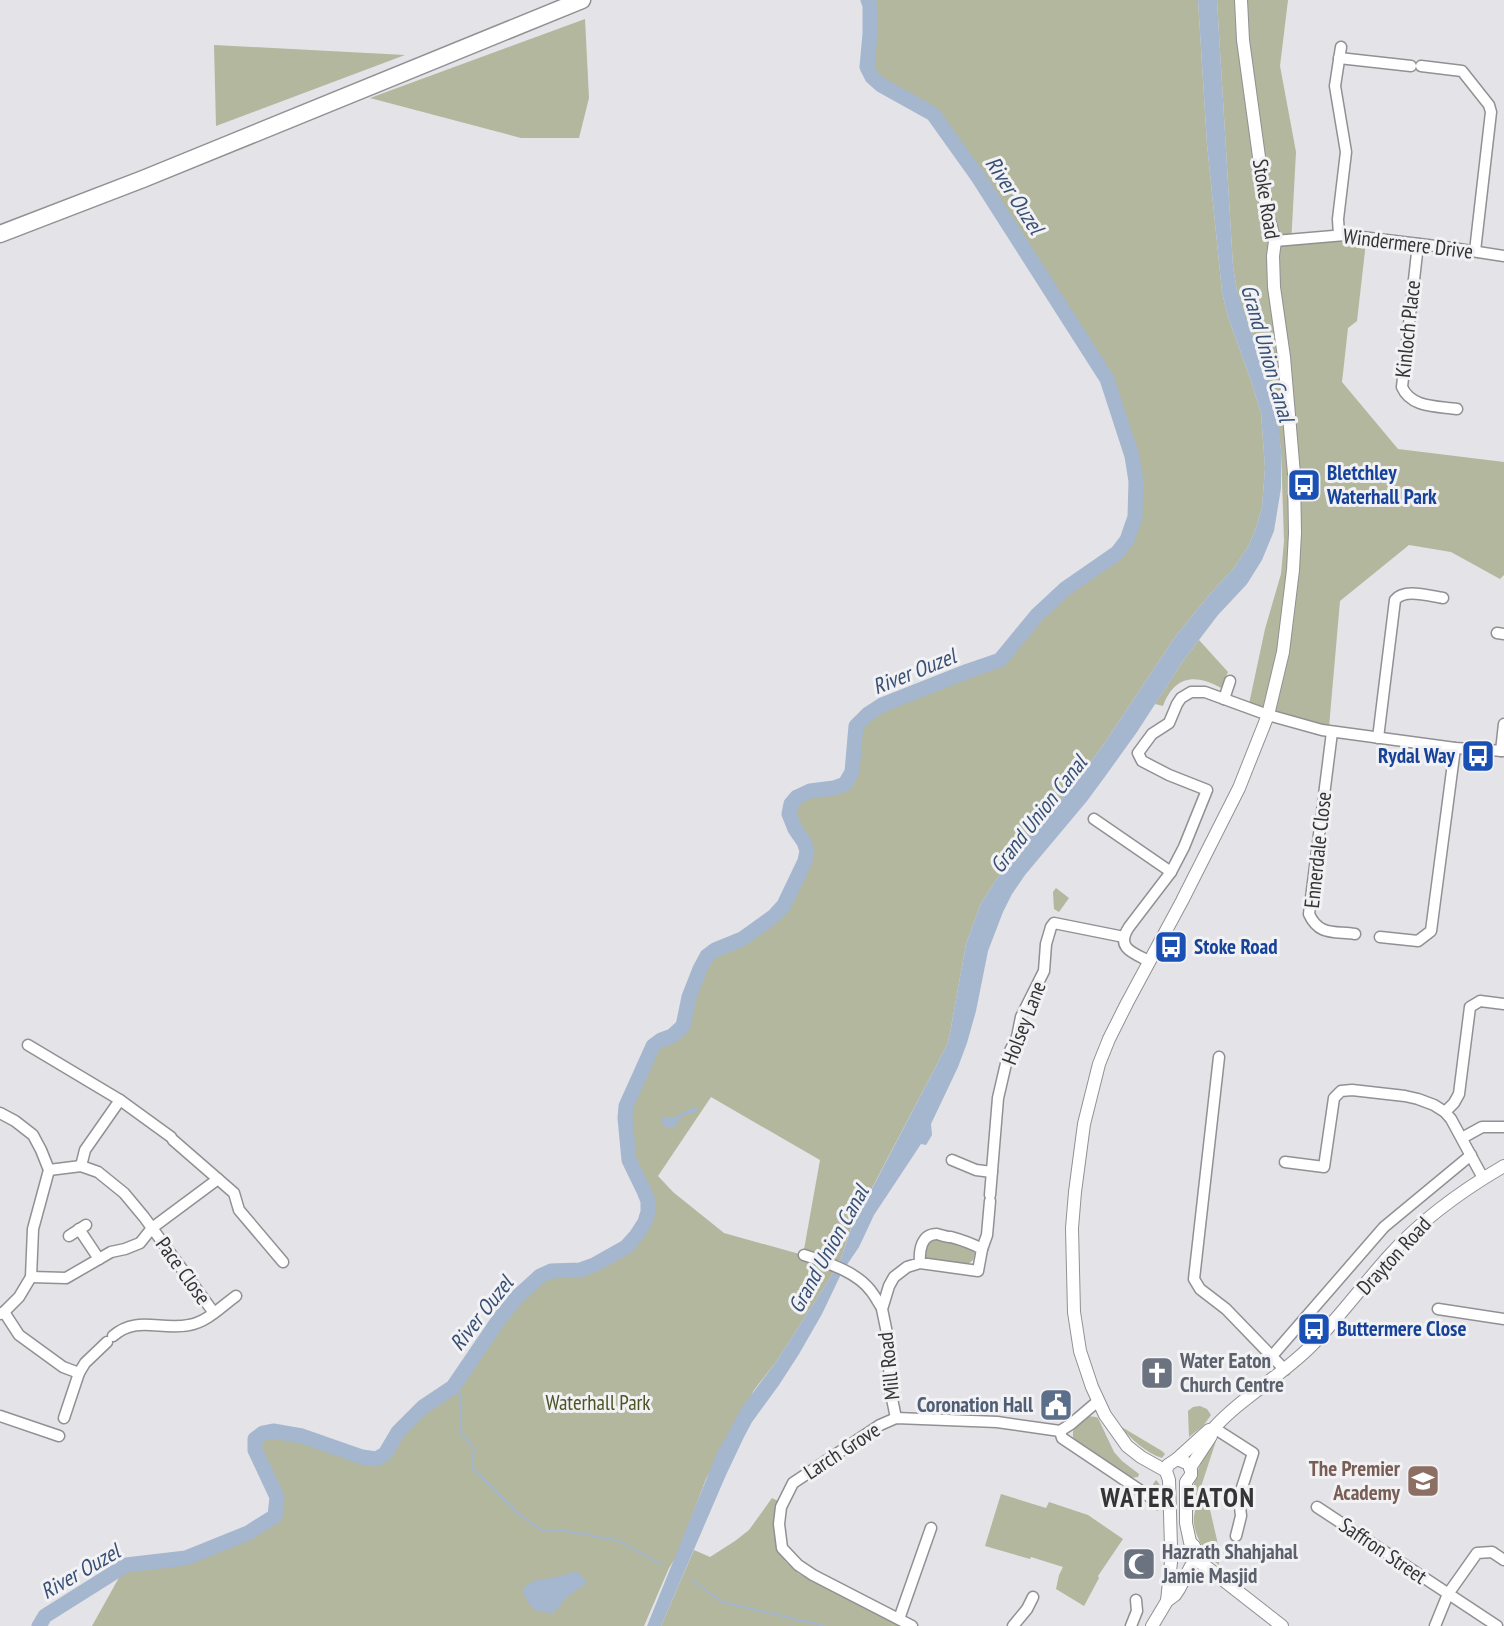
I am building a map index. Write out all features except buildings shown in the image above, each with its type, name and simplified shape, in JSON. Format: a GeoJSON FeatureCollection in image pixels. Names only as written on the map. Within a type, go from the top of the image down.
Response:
{"type":"FeatureCollection","features":[{"type":"Feature","properties":{"kind":"highway"},"geometry":{"type":"LineString","coordinates":[[0,234],[143,179],[582,0]]}},
{"type":"Feature","properties":{"kind":"street","name":"Stoke Road"},"geometry":{"type":"LineString","coordinates":[[1168,1476],[1127,1446],[1098,1401],[1083,1362],[1074,1312],[1072,1253],[1076,1184],[1084,1124],[1099,1064],[1109,1039],[1239,788],[1269,715],[1283,652],[1293,570],[1294,474],[1286,376],[1274,286],[1275,241],[1266,208],[1243,40],[1241,0]]}},
{"type":"Feature","properties":{"kind":"street"},"geometry":{"type":"LineString","coordinates":[[1339,235],[1338,219],[1347,149],[1335,86],[1340,52],[1416,66],[1462,71],[1489,105],[1491,112],[1475,251]]}},
{"type":"Feature","properties":{"kind":"street","name":"Windermere Drive"},"geometry":{"type":"LineString","coordinates":[[1275,241],[1339,235],[1504,256]]}},
{"type":"Feature","properties":{"kind":"street","name":"Kinloch Place"},"geometry":{"type":"LineString","coordinates":[[1418,244],[1402,387],[1409,399],[1416,403],[1457,409]]}},
{"type":"Feature","properties":{"kind":"street"},"geometry":{"type":"LineString","coordinates":[[1378,738],[1395,600],[1406,593],[1443,598]]}},
{"type":"Feature","properties":{"kind":"street"},"geometry":{"type":"LineString","coordinates":[[1224,699],[1230,681]]}},
{"type":"Feature","properties":{"kind":"street"},"geometry":{"type":"LineString","coordinates":[[1149,962],[1126,948],[1124,937],[1171,872],[1184,847],[1207,790],[1142,761],[1138,753],[1152,734],[1169,723],[1177,704],[1188,693],[1205,692],[1269,715],[1332,732],[1455,748],[1502,751],[1504,724]]}},
{"type":"Feature","properties":{"kind":"street","name":"Ennerdale Close"},"geometry":{"type":"LineString","coordinates":[[1332,732],[1309,914],[1314,924],[1322,930],[1355,934]]}},
{"type":"Feature","properties":{"kind":"street"},"geometry":{"type":"LineString","coordinates":[[1380,937],[1418,941],[1431,931],[1455,748]]}},
{"type":"Feature","properties":{"kind":"street"},"geometry":{"type":"LineString","coordinates":[[1094,819],[1171,872]]}},
{"type":"Feature","properties":{"kind":"street","name":"Holsey Lane"},"geometry":{"type":"LineString","coordinates":[[982,1249],[987,1235],[998,1098],[1008,1055],[1017,1037],[1021,1017],[1044,971],[1046,944],[1051,927],[1054,922],[1124,937]]}},
{"type":"Feature","properties":{"kind":"street"},"geometry":{"type":"LineString","coordinates":[[1444,1112],[1459,1094],[1470,1007],[1480,1001],[1504,1004]]}},
{"type":"Feature","properties":{"kind":"street"},"geometry":{"type":"LineString","coordinates":[[28,1045],[120,1100],[172,1139],[234,1193],[239,1210],[283,1262]]}},
{"type":"Feature","properties":{"kind":"street"},"geometry":{"type":"LineString","coordinates":[[1220,1057],[1194,1279],[1200,1289],[1226,1309],[1285,1370]]}},
{"type":"Feature","properties":{"kind":"street"},"geometry":{"type":"LineString","coordinates":[[1285,1162],[1324,1167],[1333,1102],[1337,1093],[1352,1090],[1412,1097],[1444,1112],[1451,1119],[1483,1178]]}},
{"type":"Feature","properties":{"kind":"street"},"geometry":{"type":"LineString","coordinates":[[49,1170],[81,1166],[85,1150],[120,1100]]}},
{"type":"Feature","properties":{"kind":"street"},"geometry":{"type":"LineString","coordinates":[[0,1113],[33,1135],[49,1170],[33,1229],[31,1277],[19,1298],[2,1313],[19,1335],[63,1367],[79,1373],[64,1418]]}},
{"type":"Feature","properties":{"kind":"street"},"geometry":{"type":"LineString","coordinates":[[1462,1138],[1482,1127],[1504,1128]]}},
{"type":"Feature","properties":{"kind":"street","name":"Drayton Road"},"geometry":{"type":"LineString","coordinates":[[1272,1356],[1384,1227],[1471,1155]]}},
{"type":"Feature","properties":{"kind":"street"},"geometry":{"type":"LineString","coordinates":[[952,1160],[976,1170],[992,1172]]}},
{"type":"Feature","properties":{"kind":"street","name":"Pace Close"},"geometry":{"type":"LineString","coordinates":[[81,1166],[98,1172],[124,1193],[214,1313]]}},
{"type":"Feature","properties":{"kind":"street","name":"Drayton Road"},"geometry":{"type":"LineString","coordinates":[[1177,1459],[1207,1432],[1214,1429],[1237,1406],[1285,1370],[1322,1335],[1377,1269],[1415,1230],[1451,1200],[1504,1166]]}},
{"type":"Feature","properties":{"kind":"street"},"geometry":{"type":"LineString","coordinates":[[31,1277],[66,1278],[111,1252],[140,1243],[152,1228],[218,1179]]}},
{"type":"Feature","properties":{"kind":"street"},"geometry":{"type":"LineString","coordinates":[[69,1236],[83,1227],[99,1259]]}},
{"type":"Feature","properties":{"kind":"street"},"geometry":{"type":"LineString","coordinates":[[935,1234],[968,1241],[982,1249],[978,1271],[920,1263],[922,1244],[928,1237],[935,1234]]}},
{"type":"Feature","properties":{"kind":"street"},"geometry":{"type":"LineString","coordinates":[[804,1255],[830,1264],[858,1280],[870,1290],[882,1308]]}},
{"type":"Feature","properties":{"kind":"street","name":"Mill Road"},"geometry":{"type":"LineString","coordinates":[[920,1263],[907,1267],[894,1277],[888,1286],[882,1308],[888,1338],[890,1389],[896,1418],[997,1422],[1060,1431]]}},
{"type":"Feature","properties":{"kind":"street","name":"Pace Close"},"geometry":{"type":"LineString","coordinates":[[79,1373],[85,1363],[122,1329],[133,1325],[170,1327],[189,1325],[203,1320],[236,1296]]}},
{"type":"Feature","properties":{"kind":"street"},"geometry":{"type":"LineString","coordinates":[[1438,1309],[1504,1319]]}},
{"type":"Feature","properties":{"kind":"street"},"geometry":{"type":"LineString","coordinates":[[1098,1401],[1077,1420],[1060,1431],[1062,1438],[1150,1497]]}},
{"type":"Feature","properties":{"kind":"street"},"geometry":{"type":"LineString","coordinates":[[0,1416],[59,1436]]}},
{"type":"Feature","properties":{"kind":"street","name":"Larch Grove"},"geometry":{"type":"LineString","coordinates":[[896,1418],[880,1425],[793,1483],[781,1507],[779,1524],[782,1548],[798,1565],[912,1626]]}},
{"type":"Feature","properties":{"kind":"street"},"geometry":{"type":"LineString","coordinates":[[1214,1429],[1253,1453],[1239,1497],[1241,1516],[1236,1536]]}},
{"type":"Feature","properties":{"kind":"street","name":"Drayton Road"},"geometry":{"type":"LineString","coordinates":[[1190,1468],[1214,1429]]}},
{"type":"Feature","properties":{"kind":"street"},"geometry":{"type":"LineString","coordinates":[[1167,1601],[1171,1562],[1168,1476],[1171,1462],[1177,1459],[1186,1462],[1190,1468],[1191,1475],[1186,1482],[1179,1485],[1168,1476]]}},
{"type":"Feature","properties":{"kind":"street"},"geometry":{"type":"LineString","coordinates":[[1152,1626],[1167,1601],[1179,1589],[1193,1563],[1196,1551],[1190,1542],[1185,1513],[1186,1482]]}},
{"type":"Feature","properties":{"kind":"street","name":"Saffron Street"},"geometry":{"type":"LineString","coordinates":[[1317,1507],[1497,1626]]}},
{"type":"Feature","properties":{"kind":"street"},"geometry":{"type":"LineString","coordinates":[[899,1620],[931,1528]]}},
{"type":"Feature","properties":{"kind":"street"},"geometry":{"type":"LineString","coordinates":[[1171,1547],[1179,1541],[1190,1542]]}},
{"type":"Feature","properties":{"kind":"street"},"geometry":{"type":"LineString","coordinates":[[1448,1594],[1477,1553],[1492,1552],[1504,1560]]}},
{"type":"Feature","properties":{"kind":"street"},"geometry":{"type":"LineString","coordinates":[[1171,1562],[1179,1568],[1187,1568],[1193,1563]]}},
{"type":"Feature","properties":{"kind":"street"},"geometry":{"type":"LineString","coordinates":[[1193,1563],[1204,1565],[1282,1626]]}},
{"type":"Feature","properties":{"kind":"street","name":"Saffron Street"},"geometry":{"type":"LineString","coordinates":[[1435,1626],[1448,1594]]}},
{"type":"Feature","properties":{"kind":"street"},"geometry":{"type":"LineString","coordinates":[[1013,1626],[1030,1605],[1033,1597]]}},
{"type":"Feature","properties":{"kind":"street"},"geometry":{"type":"LineString","coordinates":[[1131,1626],[1137,1611],[1136,1600]]}},
{"type":"Feature","properties":{"kind":"green space","name":"Waterhall Park"},"geometry":{"type":"Polygon","coordinates":[[[868,0],[1198,0],[1207,144],[1222,292],[1228,317],[1261,413],[1265,468],[1262,507],[1249,545],[1234,568],[1175,637],[1106,741],[1078,779],[1014,853],[981,903],[966,944],[947,1045],[851,1228],[841,1258],[830,1278],[776,1362],[754,1390],[706,1479],[677,1555],[644,1626],[92,1626],[126,1565],[186,1558],[248,1533],[275,1516],[277,1497],[255,1450],[255,1439],[263,1433],[273,1431],[302,1436],[362,1457],[376,1459],[385,1454],[398,1432],[423,1407],[453,1387],[500,1318],[517,1297],[540,1276],[551,1271],[580,1270],[626,1247],[645,1222],[648,1201],[629,1160],[626,1106],[653,1046],[672,1036],[683,1026],[689,997],[707,956],[715,950],[742,939],[774,916],[784,905],[807,851],[789,814],[791,804],[798,797],[810,791],[845,784],[852,772],[856,726],[868,714],[882,705],[1000,660],[1037,615],[1065,589],[1117,553],[1127,540],[1135,517],[1136,481],[1132,456],[1107,379],[978,177],[933,114],[881,85],[872,77],[867,67],[870,5],[868,0]],[[711,1097],[658,1176],[673,1192],[724,1233],[803,1255],[820,1160],[711,1097]]]}},
{"type":"Feature","properties":{"kind":"green space"},"geometry":{"type":"Polygon","coordinates":[[[1217,0],[1288,0],[1280,66],[1296,152],[1291,245],[1331,241],[1366,242],[1357,321],[1348,328],[1342,382],[1398,449],[1504,462],[1504,575],[1500,579],[1451,552],[1409,545],[1340,601],[1329,727],[1249,704],[1265,629],[1281,574],[1284,541],[1281,450],[1273,392],[1243,312],[1233,266],[1217,0]]]}},
{"type":"Feature","properties":{"kind":"green space"},"geometry":{"type":"Polygon","coordinates":[[[585,19],[589,98],[579,138],[521,138],[370,98],[585,19]]]}},
{"type":"Feature","properties":{"kind":"green space"},"geometry":{"type":"Polygon","coordinates":[[[214,45],[405,55],[216,126],[214,45]]]}},
{"type":"Feature","properties":{"kind":"green space"},"geometry":{"type":"Polygon","coordinates":[[[1199,640],[1228,672],[1221,688],[1203,680],[1186,680],[1173,688],[1163,706],[1155,704],[1183,661],[1199,640]]]}},
{"type":"Feature","properties":{"kind":"green space"},"geometry":{"type":"Polygon","coordinates":[[[1056,888],[1069,898],[1059,912],[1054,909],[1053,892],[1056,888]]]}},
{"type":"Feature","properties":{"kind":"green space"},"geometry":{"type":"Polygon","coordinates":[[[935,1237],[965,1246],[975,1253],[973,1260],[967,1265],[924,1258],[926,1244],[935,1237]]]}},
{"type":"Feature","properties":{"kind":"green space"},"geometry":{"type":"Polygon","coordinates":[[[1200,1406],[1207,1409],[1211,1415],[1203,1426],[1189,1437],[1188,1411],[1200,1406]]]}},
{"type":"Feature","properties":{"kind":"green space"},"geometry":{"type":"Polygon","coordinates":[[[1087,1416],[1098,1418],[1114,1452],[1139,1474],[1138,1477],[1130,1478],[1074,1440],[1074,1429],[1087,1416]]]}},
{"type":"Feature","properties":{"kind":"green space"},"geometry":{"type":"Polygon","coordinates":[[[1120,1426],[1165,1454],[1162,1458],[1150,1453],[1120,1426]]]}},
{"type":"Feature","properties":{"kind":"green space"},"geometry":{"type":"Polygon","coordinates":[[[1213,1440],[1216,1441],[1193,1511],[1191,1510],[1194,1481],[1213,1440]]]}},
{"type":"Feature","properties":{"kind":"green space"},"geometry":{"type":"Polygon","coordinates":[[[1156,1480],[1162,1489],[1163,1497],[1162,1508],[1157,1511],[1153,1484],[1156,1480]]]}},
{"type":"Feature","properties":{"kind":"green space"},"geometry":{"type":"Polygon","coordinates":[[[1204,1484],[1217,1540],[1219,1565],[1209,1556],[1195,1530],[1194,1516],[1204,1484]]]}},
{"type":"Feature","properties":{"kind":"green space"},"geometry":{"type":"Polygon","coordinates":[[[1001,1494],[1046,1508],[1049,1502],[1088,1515],[1123,1539],[1098,1576],[1084,1606],[1056,1589],[1063,1567],[985,1546],[1001,1494]]]}},
{"type":"Feature","properties":{"kind":"green space"},"geometry":{"type":"Polygon","coordinates":[[[772,1498],[778,1501],[774,1527],[785,1561],[799,1574],[901,1626],[661,1626],[694,1550],[710,1557],[735,1541],[749,1530],[772,1498]]]}},
{"type":"Feature","properties":{"kind":"water"},"geometry":{"type":"Polygon","coordinates":[[[1198,0],[1217,0],[1233,266],[1237,291],[1273,392],[1278,421],[1281,488],[1274,531],[1262,560],[1247,584],[1218,615],[1183,661],[1104,778],[1012,894],[988,951],[967,1043],[931,1124],[932,1135],[926,1145],[921,1144],[874,1215],[859,1247],[842,1272],[799,1354],[752,1422],[726,1475],[661,1626],[647,1626],[717,1453],[742,1407],[776,1362],[830,1278],[841,1258],[851,1229],[947,1045],[966,944],[981,903],[1014,853],[1078,779],[1106,741],[1175,637],[1234,568],[1249,545],[1257,525],[1262,507],[1265,468],[1261,413],[1228,317],[1222,292],[1207,144],[1198,0]]]}},
{"type":"Feature","properties":{"kind":"water"},"geometry":{"type":"Polygon","coordinates":[[[695,1107],[698,1108],[696,1112],[682,1116],[674,1128],[666,1128],[662,1123],[662,1118],[674,1117],[695,1107]]]}},
{"type":"Feature","properties":{"kind":"water"},"geometry":{"type":"Polygon","coordinates":[[[577,1571],[587,1583],[567,1597],[554,1613],[536,1610],[527,1601],[522,1589],[533,1581],[577,1571]]]}},
{"type":"Feature","properties":{"kind":"waterway","name":"River Ouzel"},"geometry":{"type":"LineString","coordinates":[[39,1626],[45,1616],[126,1565],[186,1558],[248,1533],[275,1516],[277,1497],[255,1450],[255,1439],[263,1433],[273,1431],[302,1436],[362,1457],[376,1459],[385,1454],[398,1432],[423,1407],[453,1387],[500,1318],[517,1297],[540,1276],[551,1271],[580,1270],[626,1247],[645,1222],[648,1212],[648,1201],[629,1160],[626,1106],[653,1046],[672,1036],[683,1026],[689,997],[707,956],[715,950],[742,939],[774,916],[784,905],[805,861],[807,851],[789,814],[791,804],[797,797],[810,791],[845,784],[852,772],[856,726],[868,714],[882,705],[1000,660],[1037,615],[1065,589],[1117,553],[1127,540],[1135,517],[1136,481],[1132,456],[1107,379],[978,177],[933,114],[881,85],[872,77],[867,67],[870,34],[868,0]]}},
{"type":"Feature","properties":{"kind":"waterway"},"geometry":{"type":"LineString","coordinates":[[447,1390],[460,1394],[461,1433],[474,1448],[472,1467],[520,1515],[543,1531],[560,1530],[617,1540],[662,1565]]}},
{"type":"Feature","properties":{"kind":"waterway"},"geometry":{"type":"LineString","coordinates":[[692,1580],[722,1602],[825,1626]]}},
{"type":"Feature","properties":{"kind":"place","name":"Bletchley Waterhall Park"},"geometry":{"type":"Point","coordinates":[1304,485]}},
{"type":"Feature","properties":{"kind":"place","name":"Rydal Way"},"geometry":{"type":"Point","coordinates":[1478,756]}},
{"type":"Feature","properties":{"kind":"place","name":"Stoke Road"},"geometry":{"type":"Point","coordinates":[1171,947]}},
{"type":"Feature","properties":{"kind":"place","name":"Buttermere Close"},"geometry":{"type":"Point","coordinates":[1314,1329]}},
{"type":"Feature","properties":{"kind":"place","name":"Water Eaton Church Centre"},"geometry":{"type":"Point","coordinates":[1157,1373]}},
{"type":"Feature","properties":{"kind":"place","name":"Coronation Hall"},"geometry":{"type":"Point","coordinates":[1056,1405]}},
{"type":"Feature","properties":{"kind":"place","name":"The Premier Academy"},"geometry":{"type":"Point","coordinates":[1423,1481]}},
{"type":"Feature","properties":{"kind":"place","name":"Hazrath Shahjahal Jamie Masjid"},"geometry":{"type":"Point","coordinates":[1139,1564]}},
{"type":"Feature","properties":{"kind":"district","name":"WATER EATON"},"geometry":{"type":"Point","coordinates":[1178,1498]}},
{"type":"Feature","properties":{"kind":"water label","name":"Grand Union Canal"},"geometry":{"type":"Point","coordinates":[1268,353]}},
{"type":"Feature","properties":{"kind":"water label","name":"Grand Union Canal"},"geometry":{"type":"Point","coordinates":[1038,814]}},
{"type":"Feature","properties":{"kind":"water label","name":"Grand Union Canal"},"geometry":{"type":"Point","coordinates":[828,1249]}}]}
